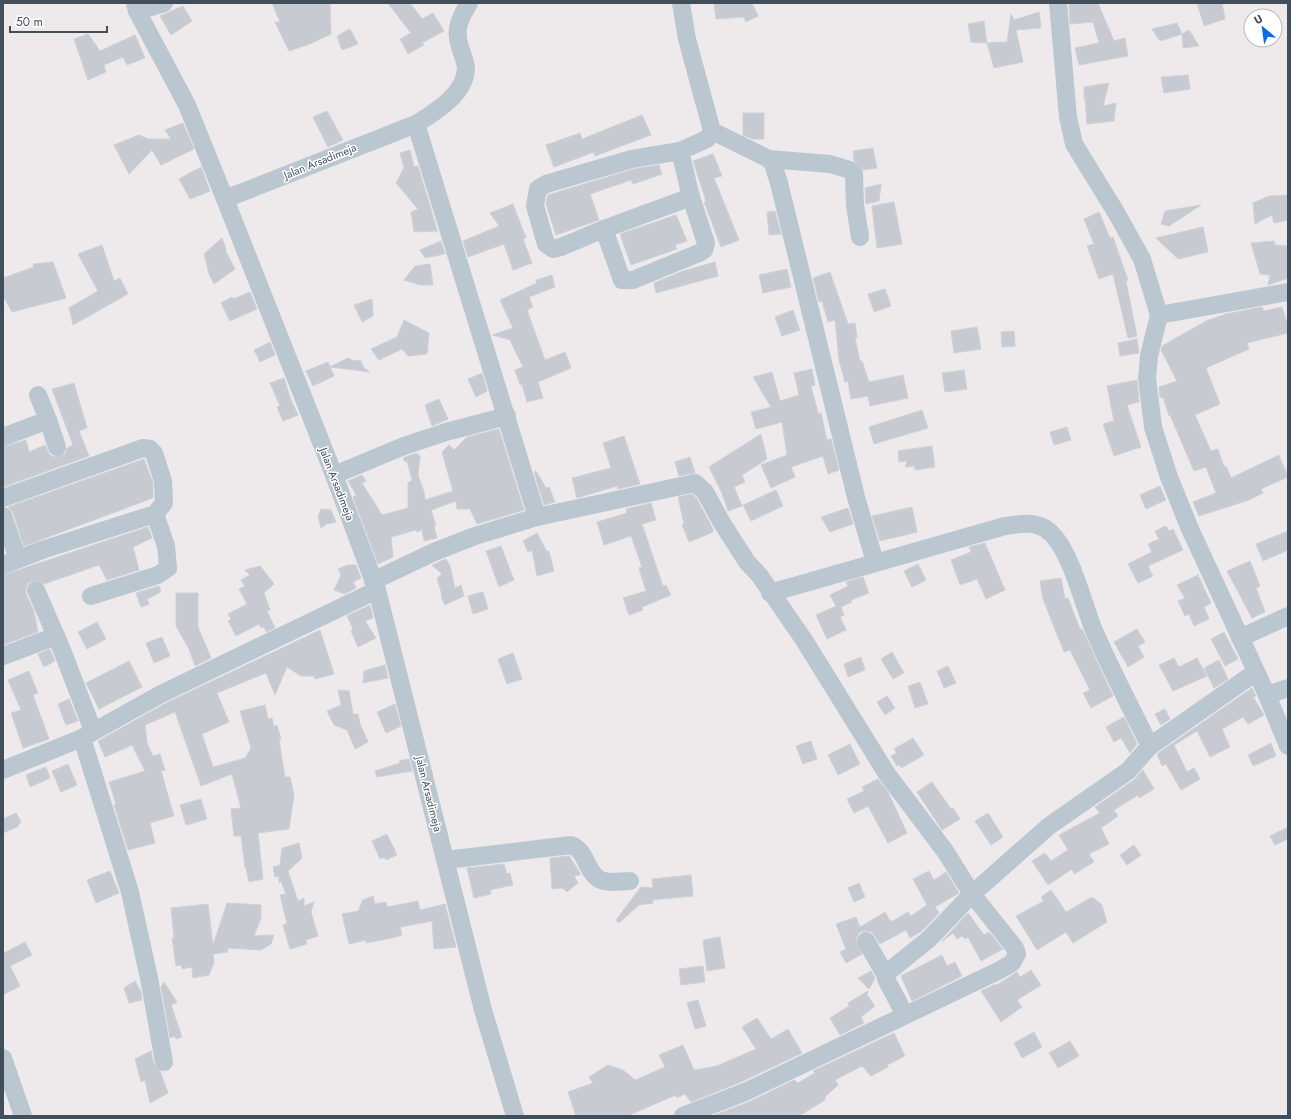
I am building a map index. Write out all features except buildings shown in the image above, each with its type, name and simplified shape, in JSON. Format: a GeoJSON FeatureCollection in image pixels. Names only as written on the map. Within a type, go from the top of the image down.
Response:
{"type":"FeatureCollection","features":[{"type":"Feature","properties":{"kind":"street"},"geometry":{"type":"LineString","coordinates":[[164,3],[136,7],[187,105],[225,199]]}},
{"type":"Feature","properties":{"kind":"street","name":"Jalan Arsadimeja"},"geometry":{"type":"LineString","coordinates":[[469,3],[459,19],[457,32],[466,67],[462,83],[439,109],[416,124],[225,199],[334,475],[375,586],[483,1010],[515,1116]]}},
{"type":"Feature","properties":{"kind":"street"},"geometry":{"type":"LineString","coordinates":[[681,3],[686,39],[712,131],[707,139],[680,151],[632,159],[546,184],[538,190],[535,206],[546,244],[553,248],[560,247],[691,197]]}},
{"type":"Feature","properties":{"kind":"street"},"geometry":{"type":"LineString","coordinates":[[1058,3],[1068,117],[1074,144],[1117,214],[1142,259],[1159,315],[1149,356],[1147,378],[1153,427],[1169,477],[1190,529],[1267,695],[1288,746]]}},
{"type":"Feature","properties":{"kind":"street"},"geometry":{"type":"LineString","coordinates":[[416,124],[537,517]]}},
{"type":"Feature","properties":{"kind":"street"},"geometry":{"type":"LineString","coordinates":[[712,131],[769,158],[830,164],[852,171],[860,237]]}},
{"type":"Feature","properties":{"kind":"street"},"geometry":{"type":"LineString","coordinates":[[604,229],[622,280],[633,280],[700,253],[704,250],[706,243],[691,197],[680,151]]}},
{"type":"Feature","properties":{"kind":"street"},"geometry":{"type":"LineString","coordinates":[[769,158],[773,164],[779,183],[856,497],[875,562]]}},
{"type":"Feature","properties":{"kind":"street"},"geometry":{"type":"LineString","coordinates":[[1159,315],[1288,292]]}},
{"type":"Feature","properties":{"kind":"street"},"geometry":{"type":"LineString","coordinates":[[38,396],[57,447]]}},
{"type":"Feature","properties":{"kind":"street"},"geometry":{"type":"LineString","coordinates":[[334,475],[404,446],[446,432],[507,416]]}},
{"type":"Feature","properties":{"kind":"street"},"geometry":{"type":"LineString","coordinates":[[3,438],[48,420]]}},
{"type":"Feature","properties":{"kind":"street"},"geometry":{"type":"LineString","coordinates":[[3,498],[146,448],[154,453],[163,481],[164,503],[155,514],[10,562],[3,516]]}},
{"type":"Feature","properties":{"kind":"street"},"geometry":{"type":"LineString","coordinates":[[3,770],[87,735],[161,694],[375,586],[434,552],[475,536],[537,517],[695,483],[705,492],[730,537],[812,653],[887,774],[945,851],[972,894],[1012,943],[1017,954],[1012,963],[1000,970],[745,1092],[683,1116]]}},
{"type":"Feature","properties":{"kind":"street"},"geometry":{"type":"LineString","coordinates":[[91,596],[158,575],[168,568],[166,546],[155,514]]}},
{"type":"Feature","properties":{"kind":"street"},"geometry":{"type":"LineString","coordinates":[[770,593],[1005,526],[1034,524],[1047,530],[1059,542],[1067,557],[1095,632],[1150,746]]}},
{"type":"Feature","properties":{"kind":"street"},"geometry":{"type":"LineString","coordinates":[[36,590],[56,636],[87,735],[130,892],[149,978],[164,1062]]}},
{"type":"Feature","properties":{"kind":"street"},"geometry":{"type":"LineString","coordinates":[[1240,638],[1288,616]]}},
{"type":"Feature","properties":{"kind":"street"},"geometry":{"type":"LineString","coordinates":[[3,656],[56,636]]}},
{"type":"Feature","properties":{"kind":"street"},"geometry":{"type":"LineString","coordinates":[[886,976],[929,939],[972,894],[1049,826],[1128,771],[1150,746],[1256,672]]}},
{"type":"Feature","properties":{"kind":"street"},"geometry":{"type":"LineString","coordinates":[[1267,695],[1288,688]]}},
{"type":"Feature","properties":{"kind":"street"},"geometry":{"type":"LineString","coordinates":[[446,860],[571,845],[577,847],[596,877],[602,881],[630,881]]}},
{"type":"Feature","properties":{"kind":"street"},"geometry":{"type":"LineString","coordinates":[[866,941],[886,976],[888,986],[905,1015]]}},
{"type":"Feature","properties":{"kind":"street"},"geometry":{"type":"LineString","coordinates":[[3,1058],[23,1116]]}}]}
